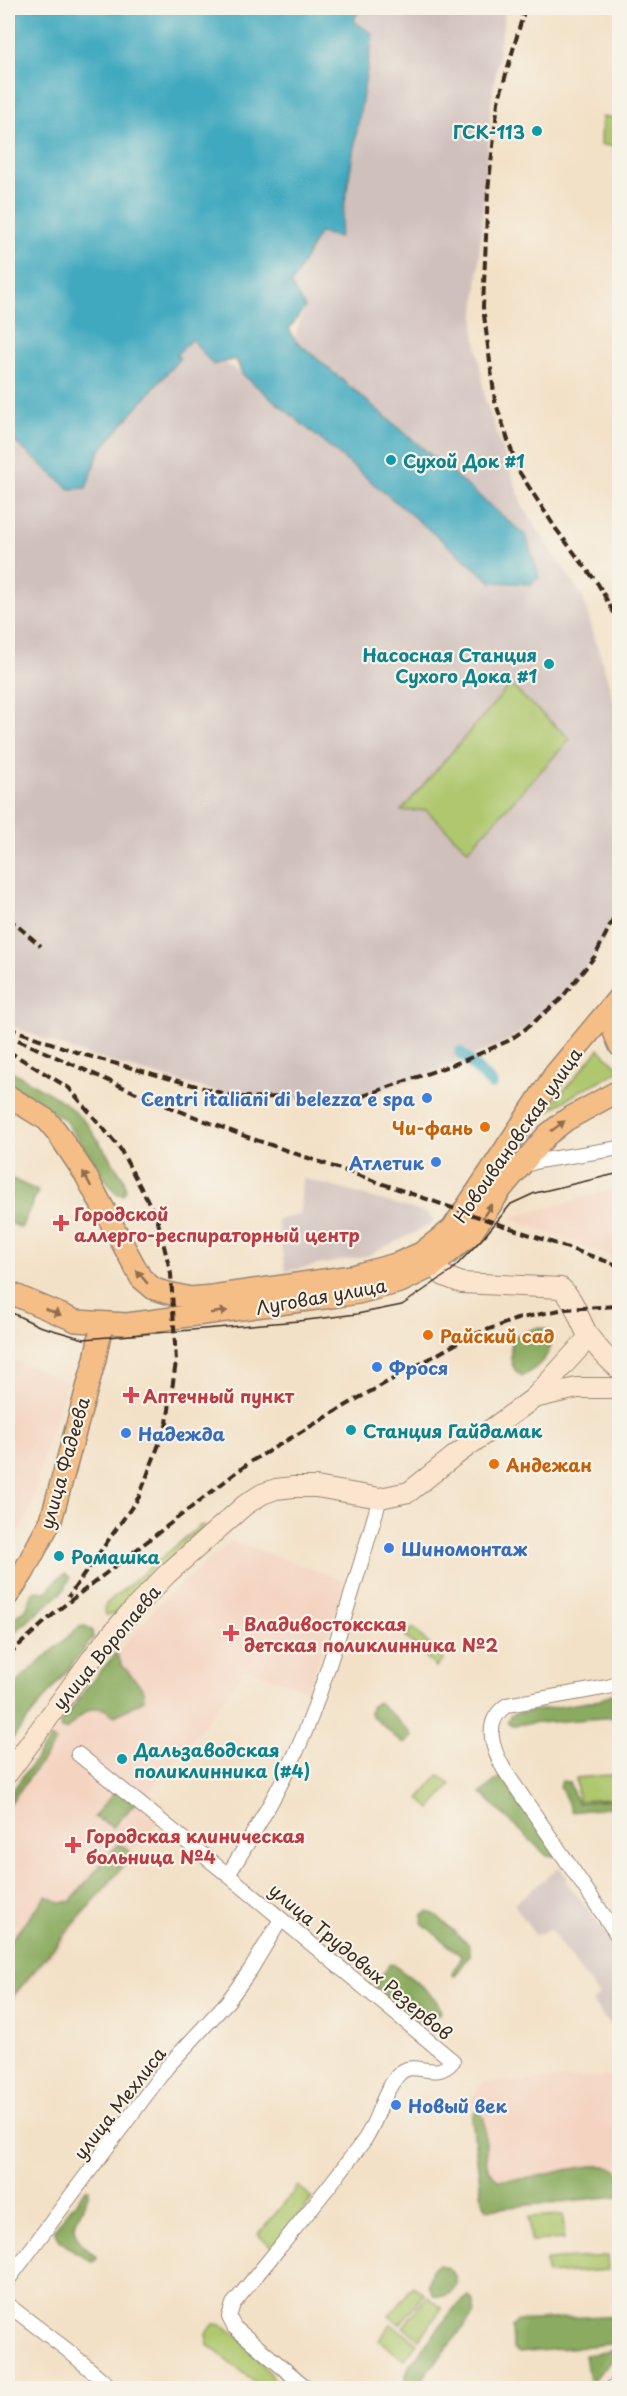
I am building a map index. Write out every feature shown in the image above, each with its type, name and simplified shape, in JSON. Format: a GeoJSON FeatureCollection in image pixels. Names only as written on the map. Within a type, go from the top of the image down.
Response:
{"type":"FeatureCollection","features":[{"type":"Feature","properties":{"kind":"main road","name":"Новоивановская улица"},"geometry":{"type":"LineString","coordinates":[[8,1096],[47,1120],[57,1131],[85,1174],[141,1278],[154,1289],[190,1298],[352,1276],[396,1264],[421,1252],[452,1229],[555,1074],[620,996]]}},
{"type":"Feature","properties":{"kind":"main road"},"geometry":{"type":"LineString","coordinates":[[592,1028],[620,1015]]}},
{"type":"Feature","properties":{"kind":"main road"},"geometry":{"type":"LineString","coordinates":[[620,1015],[614,1032],[620,1046]]}},
{"type":"Feature","properties":{"kind":"main road","name":"Луговая улица"},"geometry":{"type":"LineString","coordinates":[[8,1292],[76,1321],[102,1324],[161,1320],[358,1293],[400,1282],[433,1266],[471,1234],[517,1168],[547,1135],[566,1120],[620,1090]]}},
{"type":"Feature","properties":{"kind":"main road"},"geometry":{"type":"LineString","coordinates":[[433,1266],[444,1276],[462,1283],[561,1288],[570,1296],[589,1337],[620,1370]]}},
{"type":"Feature","properties":{"kind":"main road","name":"улица Фадеева"},"geometry":{"type":"LineString","coordinates":[[8,1595],[23,1573],[51,1520],[102,1324]]}},
{"type":"Feature","properties":{"kind":"main road"},"geometry":{"type":"LineString","coordinates":[[380,1498],[409,1492],[534,1398],[589,1337]]}},
{"type":"Feature","properties":{"kind":"main road"},"geometry":{"type":"LineString","coordinates":[[534,1398],[577,1388],[620,1388]]}},
{"type":"Feature","properties":{"kind":"main road","name":"улица Воропаева"},"geometry":{"type":"LineString","coordinates":[[8,1773],[98,1650],[128,1615],[167,1574],[245,1505],[269,1491],[293,1487],[316,1487],[380,1498]]}},
{"type":"Feature","properties":{"kind":"street"},"geometry":{"type":"LineString","coordinates":[[517,1168],[538,1161],[620,1148]]}},
{"type":"Feature","properties":{"kind":"street"},"geometry":{"type":"LineString","coordinates":[[228,1875],[252,1838],[310,1717],[380,1498]]}},
{"type":"Feature","properties":{"kind":"street"},"geometry":{"type":"LineString","coordinates":[[620,1683],[507,1705],[496,1714],[490,1733],[495,1750],[506,1771],[620,1939]]}},
{"type":"Feature","properties":{"kind":"street","name":"улица Трудовых Резервов"},"geometry":{"type":"LineString","coordinates":[[78,1754],[453,2061],[448,2067],[439,2071],[416,2068],[400,2072],[386,2091],[366,2137],[232,2304],[229,2317],[234,2327],[307,2388]]}},
{"type":"Feature","properties":{"kind":"street","name":"улица Мехлиса"},"geometry":{"type":"LineString","coordinates":[[8,2280],[166,2067],[228,2001],[251,1969],[281,1919]]}},
{"type":"Feature","properties":{"kind":"street"},"geometry":{"type":"LineString","coordinates":[[8,2305],[112,2388]]}},
{"type":"Feature","properties":{"kind":"street"},"geometry":{"type":"LineString","coordinates":[[612,2388],[620,2381]]}},
{"type":"Feature","properties":{"kind":"shaded area"},"geometry":{"type":"Polygon","coordinates":[[[360,8],[505,8],[491,106],[474,327],[485,399],[523,507],[583,598],[619,718],[619,905],[595,956],[560,1000],[508,1041],[432,1073],[357,1098],[236,1097],[85,1055],[8,1025],[8,436],[70,489],[86,488],[100,450],[180,359],[176,355],[191,339],[254,383],[294,339],[305,307],[291,285],[319,232],[339,236],[354,21],[360,8]]]}},
{"type":"Feature","properties":{"kind":"shaded area"},"geometry":{"type":"Polygon","coordinates":[[[302,1178],[430,1214],[434,1223],[367,1256],[285,1271],[277,1220],[300,1215],[302,1178]]]}},
{"type":"Feature","properties":{"kind":"shaded area"},"geometry":{"type":"Polygon","coordinates":[[[619,1188],[619,1259],[509,1218],[619,1188]]]}},
{"type":"Feature","properties":{"kind":"shaded area"},"geometry":{"type":"Polygon","coordinates":[[[8,1357],[67,1382],[47,1444],[31,1508],[8,1553],[8,1357]]]}},
{"type":"Feature","properties":{"kind":"shaded area"},"geometry":{"type":"Polygon","coordinates":[[[232,1541],[346,1581],[307,1691],[246,1668],[149,1792],[167,1810],[131,1853],[136,1857],[8,2007],[8,1794],[88,1686],[165,1597],[232,1541]]]}},
{"type":"Feature","properties":{"kind":"shaded area"},"geometry":{"type":"Polygon","coordinates":[[[559,1867],[568,1879],[566,1881],[619,1951],[619,2028],[612,2028],[592,2002],[599,1996],[550,1930],[535,1935],[514,1904],[559,1867]]]}},
{"type":"Feature","properties":{"kind":"shaded area"},"geometry":{"type":"Polygon","coordinates":[[[619,2076],[619,2179],[483,2192],[473,2095],[484,2083],[619,2076]]]}},
{"type":"Feature","properties":{"kind":"green space"},"geometry":{"type":"Polygon","coordinates":[[[602,117],[617,118],[616,146],[601,145],[602,117]]]}},
{"type":"Feature","properties":{"kind":"green space"},"geometry":{"type":"Polygon","coordinates":[[[510,685],[570,739],[468,850],[426,810],[401,811],[510,685]]]}},
{"type":"Feature","properties":{"kind":"green space"},"geometry":{"type":"Polygon","coordinates":[[[599,1049],[619,1068],[619,1071],[580,1091],[544,1114],[599,1049]]]}},
{"type":"Feature","properties":{"kind":"green space"},"geometry":{"type":"Polygon","coordinates":[[[8,1069],[64,1102],[87,1124],[124,1179],[126,1190],[123,1195],[115,1193],[64,1119],[8,1083],[8,1069]]]}},
{"type":"Feature","properties":{"kind":"green space"},"geometry":{"type":"Polygon","coordinates":[[[12,1179],[38,1191],[21,1228],[8,1222],[8,1190],[12,1179]]]}},
{"type":"Feature","properties":{"kind":"green space"},"geometry":{"type":"Polygon","coordinates":[[[539,1327],[550,1331],[552,1338],[549,1352],[535,1368],[523,1376],[512,1364],[511,1347],[514,1336],[539,1327]]]}},
{"type":"Feature","properties":{"kind":"green space"},"geometry":{"type":"Polygon","coordinates":[[[205,1525],[114,1614],[106,1615],[104,1609],[106,1604],[200,1526],[205,1525]]]}},
{"type":"Feature","properties":{"kind":"green space"},"geometry":{"type":"Polygon","coordinates":[[[66,1574],[70,1578],[64,1590],[8,1638],[8,1622],[26,1609],[32,1593],[46,1592],[58,1578],[66,1574]]]}},
{"type":"Feature","properties":{"kind":"green space"},"geometry":{"type":"Polygon","coordinates":[[[85,1626],[92,1630],[93,1638],[8,1744],[8,1690],[79,1627],[85,1626]]]}},
{"type":"Feature","properties":{"kind":"green space"},"geometry":{"type":"Polygon","coordinates":[[[413,1628],[444,1660],[436,1667],[405,1636],[413,1628]]]}},
{"type":"Feature","properties":{"kind":"green space"},"geometry":{"type":"Polygon","coordinates":[[[116,1653],[122,1665],[143,1689],[144,1700],[115,1716],[106,1710],[94,1708],[79,1717],[66,1730],[61,1729],[60,1725],[88,1686],[116,1653]]]}},
{"type":"Feature","properties":{"kind":"green space"},"geometry":{"type":"Polygon","coordinates":[[[611,1694],[619,1698],[619,1716],[616,1717],[512,1725],[507,1722],[510,1716],[515,1714],[600,1700],[611,1694]]]}},
{"type":"Feature","properties":{"kind":"green space"},"geometry":{"type":"Polygon","coordinates":[[[378,1702],[411,1733],[412,1736],[406,1743],[402,1743],[370,1714],[371,1707],[378,1702]]]}},
{"type":"Feature","properties":{"kind":"green space"},"geometry":{"type":"Polygon","coordinates":[[[51,1738],[56,1742],[8,1806],[8,1797],[51,1738]]]}},
{"type":"Feature","properties":{"kind":"green space"},"geometry":{"type":"Polygon","coordinates":[[[619,1774],[619,1798],[578,1801],[576,1778],[619,1774]]]}},
{"type":"Feature","properties":{"kind":"green space"},"geometry":{"type":"Polygon","coordinates":[[[439,1775],[451,1785],[430,1809],[419,1799],[439,1775]]]}},
{"type":"Feature","properties":{"kind":"green space"},"geometry":{"type":"Polygon","coordinates":[[[502,1775],[557,1856],[547,1856],[481,1793],[502,1775]]]}},
{"type":"Feature","properties":{"kind":"green space"},"geometry":{"type":"Polygon","coordinates":[[[562,1781],[569,1782],[577,1803],[619,1799],[619,1806],[572,1812],[560,1786],[562,1781]]]}},
{"type":"Feature","properties":{"kind":"green space"},"geometry":{"type":"Polygon","coordinates":[[[119,1786],[137,1801],[113,1827],[94,1817],[119,1786]]]}},
{"type":"Feature","properties":{"kind":"green space"},"geometry":{"type":"Polygon","coordinates":[[[117,1845],[128,1849],[128,1860],[8,2002],[8,1944],[46,1896],[61,1903],[71,1901],[117,1845]]]}},
{"type":"Feature","properties":{"kind":"green space"},"geometry":{"type":"Polygon","coordinates":[[[428,1912],[436,1915],[470,1946],[470,1955],[455,1976],[452,1972],[461,1956],[422,1923],[423,1915],[428,1912]]]}},
{"type":"Feature","properties":{"kind":"green space"},"geometry":{"type":"Polygon","coordinates":[[[389,1964],[429,1992],[441,2013],[416,2021],[377,1991],[376,1986],[389,1964]]]}},
{"type":"Feature","properties":{"kind":"green space"},"geometry":{"type":"Polygon","coordinates":[[[477,2110],[481,2112],[484,2119],[487,2165],[498,2180],[530,2178],[588,2166],[609,2167],[616,2170],[619,2175],[619,2196],[488,2209],[484,2206],[482,2199],[472,2120],[477,2110]]]}},
{"type":"Feature","properties":{"kind":"green space"},"geometry":{"type":"Polygon","coordinates":[[[298,2186],[313,2198],[273,2247],[258,2235],[298,2186]]]}},
{"type":"Feature","properties":{"kind":"green space"},"geometry":{"type":"Polygon","coordinates":[[[86,2189],[89,2189],[89,2193],[74,2226],[79,2240],[96,2257],[96,2260],[91,2261],[64,2244],[54,2230],[86,2189]]]}},
{"type":"Feature","properties":{"kind":"green space"},"geometry":{"type":"Polygon","coordinates":[[[563,2215],[564,2239],[531,2241],[529,2217],[563,2215]]]}},
{"type":"Feature","properties":{"kind":"green space"},"geometry":{"type":"Polygon","coordinates":[[[607,2256],[608,2270],[547,2274],[546,2260],[607,2256]]]}},
{"type":"Feature","properties":{"kind":"green space"},"geometry":{"type":"Polygon","coordinates":[[[437,2265],[445,2267],[455,2276],[455,2288],[451,2293],[434,2295],[428,2285],[432,2269],[437,2265]]]}},
{"type":"Feature","properties":{"kind":"green space"},"geometry":{"type":"Polygon","coordinates":[[[413,2286],[424,2294],[400,2324],[389,2316],[413,2286]]]}},
{"type":"Feature","properties":{"kind":"green space"},"geometry":{"type":"Polygon","coordinates":[[[427,2296],[442,2308],[419,2339],[403,2327],[427,2296]]]}},
{"type":"Feature","properties":{"kind":"green space"},"geometry":{"type":"Polygon","coordinates":[[[469,2296],[474,2301],[474,2314],[419,2383],[408,2384],[405,2378],[409,2366],[455,2307],[469,2296]]]}},
{"type":"Feature","properties":{"kind":"green space"},"geometry":{"type":"Polygon","coordinates":[[[619,2315],[619,2343],[519,2353],[513,2348],[512,2326],[517,2321],[619,2315]]]}},
{"type":"Feature","properties":{"kind":"green space"},"geometry":{"type":"Polygon","coordinates":[[[214,2324],[223,2325],[241,2339],[279,2388],[263,2388],[208,2345],[206,2334],[214,2324]]]}},
{"type":"Feature","properties":{"kind":"green space"},"geometry":{"type":"Polygon","coordinates":[[[391,2324],[417,2343],[404,2360],[379,2340],[391,2324]]]}},
{"type":"Feature","properties":{"kind":"green space"},"geometry":{"type":"Polygon","coordinates":[[[619,2350],[619,2354],[594,2379],[589,2380],[585,2355],[619,2350]]]}},
{"type":"Feature","properties":{"kind":"water"},"geometry":{"type":"Polygon","coordinates":[[[8,8],[359,8],[354,21],[373,34],[339,237],[319,233],[291,285],[305,307],[289,329],[294,339],[526,536],[539,577],[532,584],[492,582],[242,374],[236,359],[213,365],[192,339],[176,355],[180,358],[100,450],[86,488],[70,489],[8,436],[8,8]]]}},
{"type":"Feature","properties":{"kind":"waterway"},"geometry":{"type":"LineString","coordinates":[[460,1052],[492,1084]]}},
{"type":"Feature","properties":{"kind":"tram line"},"geometry":{"type":"LineString","coordinates":[[8,1311],[39,1326],[84,1339],[299,1321],[357,1314],[402,1305],[450,1272],[484,1237],[511,1204],[535,1193],[620,1173]]}},
{"type":"Feature","properties":{"kind":"railway"},"geometry":{"type":"LineString","coordinates":[[525,8],[498,102],[488,190],[483,307],[495,401],[518,470],[556,529],[598,584],[620,624]]}},
{"type":"Feature","properties":{"kind":"railway"},"geometry":{"type":"LineString","coordinates":[[8,1028],[85,1055],[236,1097],[357,1098],[463,1061],[508,1041],[524,1030],[560,1000],[595,956],[620,906]]}},
{"type":"Feature","properties":{"kind":"railway"},"geometry":{"type":"LineString","coordinates":[[8,918],[41,946]]}},
{"type":"Feature","properties":{"kind":"railway"},"geometry":{"type":"LineString","coordinates":[[18,1040],[154,1101],[239,1134],[620,1266]]}},
{"type":"Feature","properties":{"kind":"railway"},"geometry":{"type":"LineString","coordinates":[[8,1051],[69,1088],[119,1147],[157,1218],[171,1274],[176,1362],[167,1423],[139,1497],[68,1597]]}},
{"type":"Feature","properties":{"kind":"railway"},"geometry":{"type":"LineString","coordinates":[[8,1655],[57,1611],[250,1462],[357,1399],[470,1336],[517,1319],[565,1309],[620,1306]]}},
{"type":"Feature","properties":{"kind":"place","name":"ГСК-113"},"geometry":{"type":"Point","coordinates":[537,131]}},
{"type":"Feature","properties":{"kind":"place","name":"Сухой Док #1"},"geometry":{"type":"Point","coordinates":[391,460]}},
{"type":"Feature","properties":{"kind":"place","name":"Насосная Станция Сухого Дока #1"},"geometry":{"type":"Point","coordinates":[549,664]}},
{"type":"Feature","properties":{"kind":"place","name":"Centri italiani di belezza e spa"},"geometry":{"type":"Point","coordinates":[427,1098]}},
{"type":"Feature","properties":{"kind":"place","name":"Чи-фань"},"geometry":{"type":"Point","coordinates":[485,1127]}},
{"type":"Feature","properties":{"kind":"place","name":"Атлетик"},"geometry":{"type":"Point","coordinates":[436,1162]}},
{"type":"Feature","properties":{"kind":"place","name":"Городской аллерго-респираторный центр"},"geometry":{"type":"Point","coordinates":[61,1223]}},
{"type":"Feature","properties":{"kind":"place","name":"Райский сад"},"geometry":{"type":"Point","coordinates":[428,1335]}},
{"type":"Feature","properties":{"kind":"place","name":"Фрося"},"geometry":{"type":"Point","coordinates":[377,1367]}},
{"type":"Feature","properties":{"kind":"place","name":"Аптечный пункт"},"geometry":{"type":"Point","coordinates":[131,1395]}},
{"type":"Feature","properties":{"kind":"place","name":"Станция Гайдамак"},"geometry":{"type":"Point","coordinates":[351,1430]}},
{"type":"Feature","properties":{"kind":"place","name":"Надежда"},"geometry":{"type":"Point","coordinates":[126,1433]}},
{"type":"Feature","properties":{"kind":"place","name":"Андежан"},"geometry":{"type":"Point","coordinates":[494,1464]}},
{"type":"Feature","properties":{"kind":"place","name":"Шиномонтаж"},"geometry":{"type":"Point","coordinates":[389,1548]}},
{"type":"Feature","properties":{"kind":"place","name":"Ромашка"},"geometry":{"type":"Point","coordinates":[59,1556]}},
{"type":"Feature","properties":{"kind":"place","name":"Владивостокская детская поликлинника №2"},"geometry":{"type":"Point","coordinates":[231,1633]}},
{"type":"Feature","properties":{"kind":"place","name":"Дальзаводская поликлинника (#4)"},"geometry":{"type":"Point","coordinates":[122,1759]}},
{"type":"Feature","properties":{"kind":"place","name":"Городская клиническая больница №4"},"geometry":{"type":"Point","coordinates":[73,1845]}},
{"type":"Feature","properties":{"kind":"place","name":"Новый век"},"geometry":{"type":"Point","coordinates":[396,2105]}}]}
